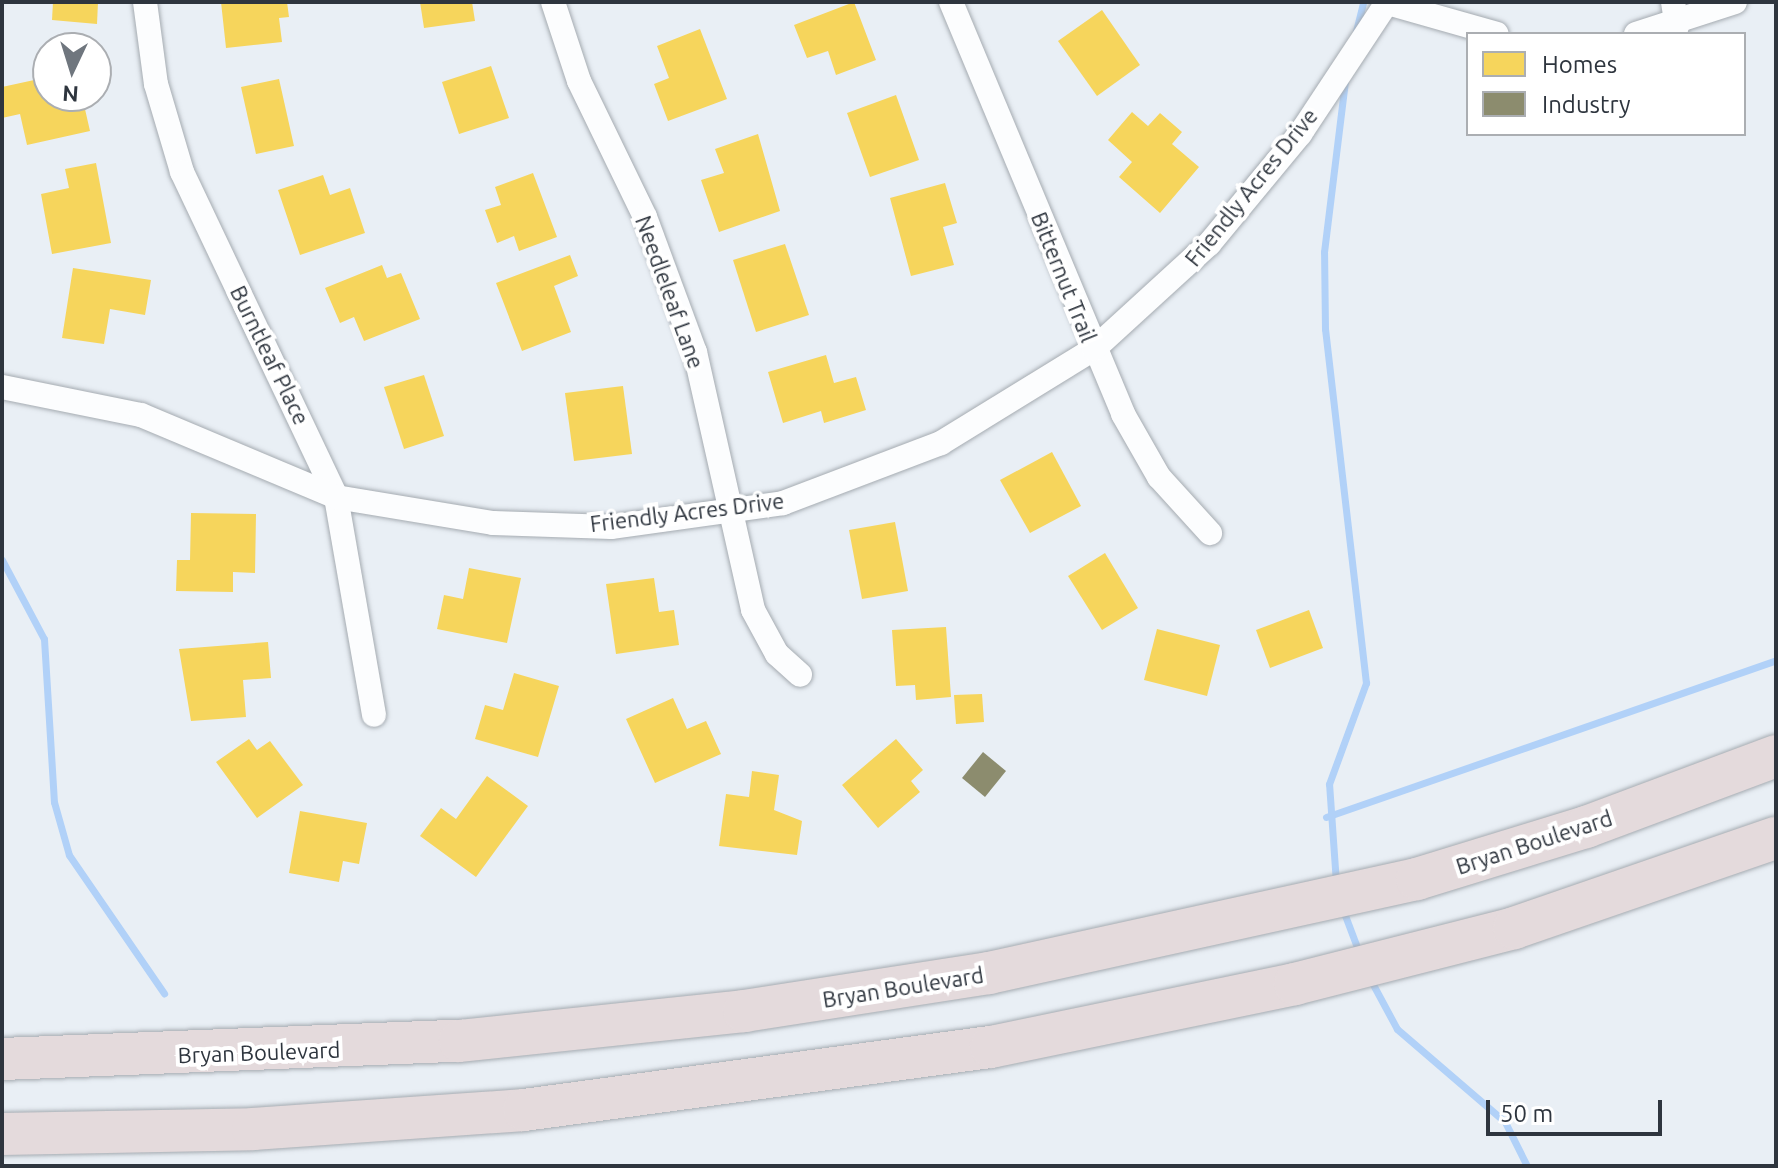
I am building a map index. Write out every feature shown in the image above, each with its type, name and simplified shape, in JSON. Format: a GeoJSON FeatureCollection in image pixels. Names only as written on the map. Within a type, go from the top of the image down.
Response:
{"type":"FeatureCollection","features":[{"type":"Feature","properties":{"kind":"highway","name":"Bryan Boulevard"},"geometry":{"type":"LineString","coordinates":[[2,1059],[460,1041],[744,1011],[989,973],[1417,879],[1586,827],[1776,756]]}},
{"type":"Feature","properties":{"kind":"highway"},"geometry":{"type":"LineString","coordinates":[[2,1134],[253,1129],[524,1110],[963,1051],[1120,1024],[1499,932],[1776,838]]}},
{"type":"Feature","properties":{"kind":"street","name":"Burntleaf Place"},"geometry":{"type":"LineString","coordinates":[[145,2],[156,84],[182,172],[336,497],[374,715]]}},
{"type":"Feature","properties":{"kind":"street","name":"Needleleaf Lane"},"geometry":{"type":"LineString","coordinates":[[553,2],[579,81],[645,217],[695,352],[753,610],[777,654],[800,675]]}},
{"type":"Feature","properties":{"kind":"street","name":"Bitternut Trail"},"geometry":{"type":"LineString","coordinates":[[951,2],[1094,349],[1159,477],[1210,533]]}},
{"type":"Feature","properties":{"kind":"street"},"geometry":{"type":"LineString","coordinates":[[1673,2],[1677,27]]}},
{"type":"Feature","properties":{"kind":"street"},"geometry":{"type":"LineString","coordinates":[[1648,32],[1677,27],[1735,2]]}},
{"type":"Feature","properties":{"kind":"street","name":"Friendly Acres Drive"},"geometry":{"type":"LineString","coordinates":[[2,387],[141,415],[336,497],[493,523],[611,527],[729,511],[843,483],[941,443],[1094,349],[1209,244],[1300,134],[1385,3]]}},
{"type":"Feature","properties":{"kind":"street"},"geometry":{"type":"LineString","coordinates":[[1385,3],[1490,32]]}},
{"type":"Feature","properties":{"kind":"building: Homes"},"geometry":{"type":"Polygon","coordinates":[[[53,2],[98,2],[97,24],[52,20],[53,2]]]}},
{"type":"Feature","properties":{"kind":"building: Homes"},"geometry":{"type":"Polygon","coordinates":[[[221,2],[287,2],[289,17],[279,18],[282,42],[226,48],[221,2]]]}},
{"type":"Feature","properties":{"kind":"building: Homes"},"geometry":{"type":"Polygon","coordinates":[[[420,2],[472,2],[475,21],[424,28],[420,2]]]}},
{"type":"Feature","properties":{"kind":"building: Homes"},"geometry":{"type":"Polygon","coordinates":[[[854,2],[876,60],[836,75],[828,51],[807,58],[794,25],[854,2]]]}},
{"type":"Feature","properties":{"kind":"building: Homes"},"geometry":{"type":"Polygon","coordinates":[[[1102,10],[1140,65],[1097,96],[1058,41],[1102,10]]]}},
{"type":"Feature","properties":{"kind":"building: Homes"},"geometry":{"type":"Polygon","coordinates":[[[700,29],[727,99],[668,121],[654,84],[669,78],[657,46],[700,29]]]}},
{"type":"Feature","properties":{"kind":"building: Homes"},"geometry":{"type":"Polygon","coordinates":[[[491,66],[509,118],[459,134],[442,82],[491,66]]]}},
{"type":"Feature","properties":{"kind":"building: Homes"},"geometry":{"type":"Polygon","coordinates":[[[279,79],[294,146],[256,154],[241,87],[279,79]]]}},
{"type":"Feature","properties":{"kind":"building: Homes"},"geometry":{"type":"Polygon","coordinates":[[[32,80],[32,112],[86,112],[90,131],[27,145],[20,114],[2,118],[2,87],[32,80]]]}},
{"type":"Feature","properties":{"kind":"building: Homes"},"geometry":{"type":"Polygon","coordinates":[[[896,95],[919,160],[870,177],[847,113],[896,95]]]}},
{"type":"Feature","properties":{"kind":"building: Homes"},"geometry":{"type":"Polygon","coordinates":[[[1132,112],[1148,126],[1160,113],[1182,132],[1172,144],[1199,167],[1160,213],[1119,177],[1132,162],[1108,140],[1132,112]]]}},
{"type":"Feature","properties":{"kind":"building: Homes"},"geometry":{"type":"Polygon","coordinates":[[[758,134],[780,211],[719,232],[701,180],[724,173],[715,149],[758,134]]]}},
{"type":"Feature","properties":{"kind":"building: Homes"},"geometry":{"type":"Polygon","coordinates":[[[96,163],[111,243],[52,254],[41,194],[69,188],[65,169],[96,163]]]}},
{"type":"Feature","properties":{"kind":"building: Homes"},"geometry":{"type":"Polygon","coordinates":[[[533,173],[557,237],[519,251],[514,236],[497,243],[485,210],[501,205],[495,187],[533,173]]]}},
{"type":"Feature","properties":{"kind":"building: Homes"},"geometry":{"type":"Polygon","coordinates":[[[323,175],[330,195],[350,188],[365,233],[300,255],[278,190],[323,175]]]}},
{"type":"Feature","properties":{"kind":"building: Homes"},"geometry":{"type":"Polygon","coordinates":[[[945,183],[957,223],[943,227],[954,265],[911,276],[890,198],[945,183]]]}},
{"type":"Feature","properties":{"kind":"building: Homes"},"geometry":{"type":"Polygon","coordinates":[[[785,244],[809,315],[756,332],[733,260],[785,244]]]}},
{"type":"Feature","properties":{"kind":"building: Homes"},"geometry":{"type":"Polygon","coordinates":[[[570,255],[578,276],[554,286],[571,332],[522,351],[496,283],[570,255]]]}},
{"type":"Feature","properties":{"kind":"building: Homes"},"geometry":{"type":"Polygon","coordinates":[[[382,265],[387,278],[401,273],[420,319],[364,341],[354,317],[340,323],[325,288],[382,265]]]}},
{"type":"Feature","properties":{"kind":"building: Homes"},"geometry":{"type":"Polygon","coordinates":[[[73,268],[151,280],[145,315],[110,309],[104,344],[62,338],[73,268]]]}},
{"type":"Feature","properties":{"kind":"building: Homes"},"geometry":{"type":"Polygon","coordinates":[[[826,355],[834,383],[856,377],[866,410],[824,423],[821,411],[783,423],[768,372],[826,355]]]}},
{"type":"Feature","properties":{"kind":"building: Homes"},"geometry":{"type":"Polygon","coordinates":[[[424,375],[444,436],[404,449],[384,387],[424,375]]]}},
{"type":"Feature","properties":{"kind":"building: Homes"},"geometry":{"type":"Polygon","coordinates":[[[623,386],[632,454],[574,461],[565,393],[623,386]]]}},
{"type":"Feature","properties":{"kind":"building: Homes"},"geometry":{"type":"Polygon","coordinates":[[[1052,452],[1081,506],[1030,533],[1000,480],[1052,452]]]}},
{"type":"Feature","properties":{"kind":"building: Homes"},"geometry":{"type":"Polygon","coordinates":[[[191,513],[256,514],[255,573],[233,572],[233,592],[176,591],[177,560],[190,560],[191,513]]]}},
{"type":"Feature","properties":{"kind":"building: Homes"},"geometry":{"type":"Polygon","coordinates":[[[895,522],[908,591],[862,599],[849,530],[895,522]]]}},
{"type":"Feature","properties":{"kind":"building: Homes"},"geometry":{"type":"Polygon","coordinates":[[[1105,553],[1138,608],[1102,630],[1068,576],[1105,553]]]}},
{"type":"Feature","properties":{"kind":"building: Homes"},"geometry":{"type":"Polygon","coordinates":[[[469,568],[521,578],[507,643],[437,629],[444,595],[463,599],[469,568]]]}},
{"type":"Feature","properties":{"kind":"building: Homes"},"geometry":{"type":"Polygon","coordinates":[[[654,578],[659,612],[674,610],[679,645],[616,654],[606,584],[654,578]]]}},
{"type":"Feature","properties":{"kind":"building: Homes"},"geometry":{"type":"Polygon","coordinates":[[[1309,610],[1323,648],[1270,668],[1256,630],[1309,610]]]}},
{"type":"Feature","properties":{"kind":"building: Homes"},"geometry":{"type":"Polygon","coordinates":[[[946,627],[951,697],[916,700],[915,685],[896,686],[892,630],[946,627]]]}},
{"type":"Feature","properties":{"kind":"building: Homes"},"geometry":{"type":"Polygon","coordinates":[[[1157,629],[1220,645],[1207,696],[1144,680],[1157,629]]]}},
{"type":"Feature","properties":{"kind":"building: Homes"},"geometry":{"type":"Polygon","coordinates":[[[268,642],[271,678],[243,680],[246,717],[191,721],[179,649],[268,642]]]}},
{"type":"Feature","properties":{"kind":"building: Homes"},"geometry":{"type":"Polygon","coordinates":[[[514,673],[559,686],[538,757],[475,739],[485,705],[503,710],[514,673]]]}},
{"type":"Feature","properties":{"kind":"building: Homes"},"geometry":{"type":"Polygon","coordinates":[[[982,694],[984,722],[956,724],[954,695],[982,694]]]}},
{"type":"Feature","properties":{"kind":"building: Homes"},"geometry":{"type":"Polygon","coordinates":[[[673,698],[687,729],[706,721],[721,754],[655,783],[626,719],[673,698]]]}},
{"type":"Feature","properties":{"kind":"building: Homes"},"geometry":{"type":"Polygon","coordinates":[[[249,739],[257,750],[270,741],[303,785],[257,818],[216,762],[249,739]]]}},
{"type":"Feature","properties":{"kind":"building: Homes"},"geometry":{"type":"Polygon","coordinates":[[[896,739],[923,770],[911,781],[920,792],[878,828],[842,785],[896,739]]]}},
{"type":"Feature","properties":{"kind":"building: Homes"},"geometry":{"type":"Polygon","coordinates":[[[752,771],[779,775],[774,810],[802,821],[797,855],[719,846],[726,794],[749,797],[752,771]]]}},
{"type":"Feature","properties":{"kind":"building: Homes"},"geometry":{"type":"Polygon","coordinates":[[[487,776],[528,806],[476,877],[420,836],[441,808],[456,819],[487,776]]]}},
{"type":"Feature","properties":{"kind":"building: Homes"},"geometry":{"type":"Polygon","coordinates":[[[300,811],[367,823],[359,864],[343,861],[339,882],[289,873],[300,811]]]}},
{"type":"Feature","properties":{"kind":"building: Industry"},"geometry":{"type":"Polygon","coordinates":[[[983,752],[1006,771],[985,797],[962,778],[983,752]]]}},
{"type":"Feature","properties":{"kind":"waterway"},"geometry":{"type":"LineString","coordinates":[[1356,31],[1363,2]]}},
{"type":"Feature","properties":{"kind":"waterway"},"geometry":{"type":"LineString","coordinates":[[1336,883],[1329,784],[1366,683],[1325,329],[1324,252],[1345,82]]}},
{"type":"Feature","properties":{"kind":"waterway"},"geometry":{"type":"LineString","coordinates":[[2,560],[44,639],[54,802],[69,855],[164,993]]}},
{"type":"Feature","properties":{"kind":"waterway"},"geometry":{"type":"LineString","coordinates":[[1326,817],[1776,660]]}},
{"type":"Feature","properties":{"kind":"waterway"},"geometry":{"type":"LineString","coordinates":[[1343,910],[1360,955]]}},
{"type":"Feature","properties":{"kind":"waterway"},"geometry":{"type":"LineString","coordinates":[[1369,977],[1397,1029],[1505,1122],[1527,1166]]}}]}
